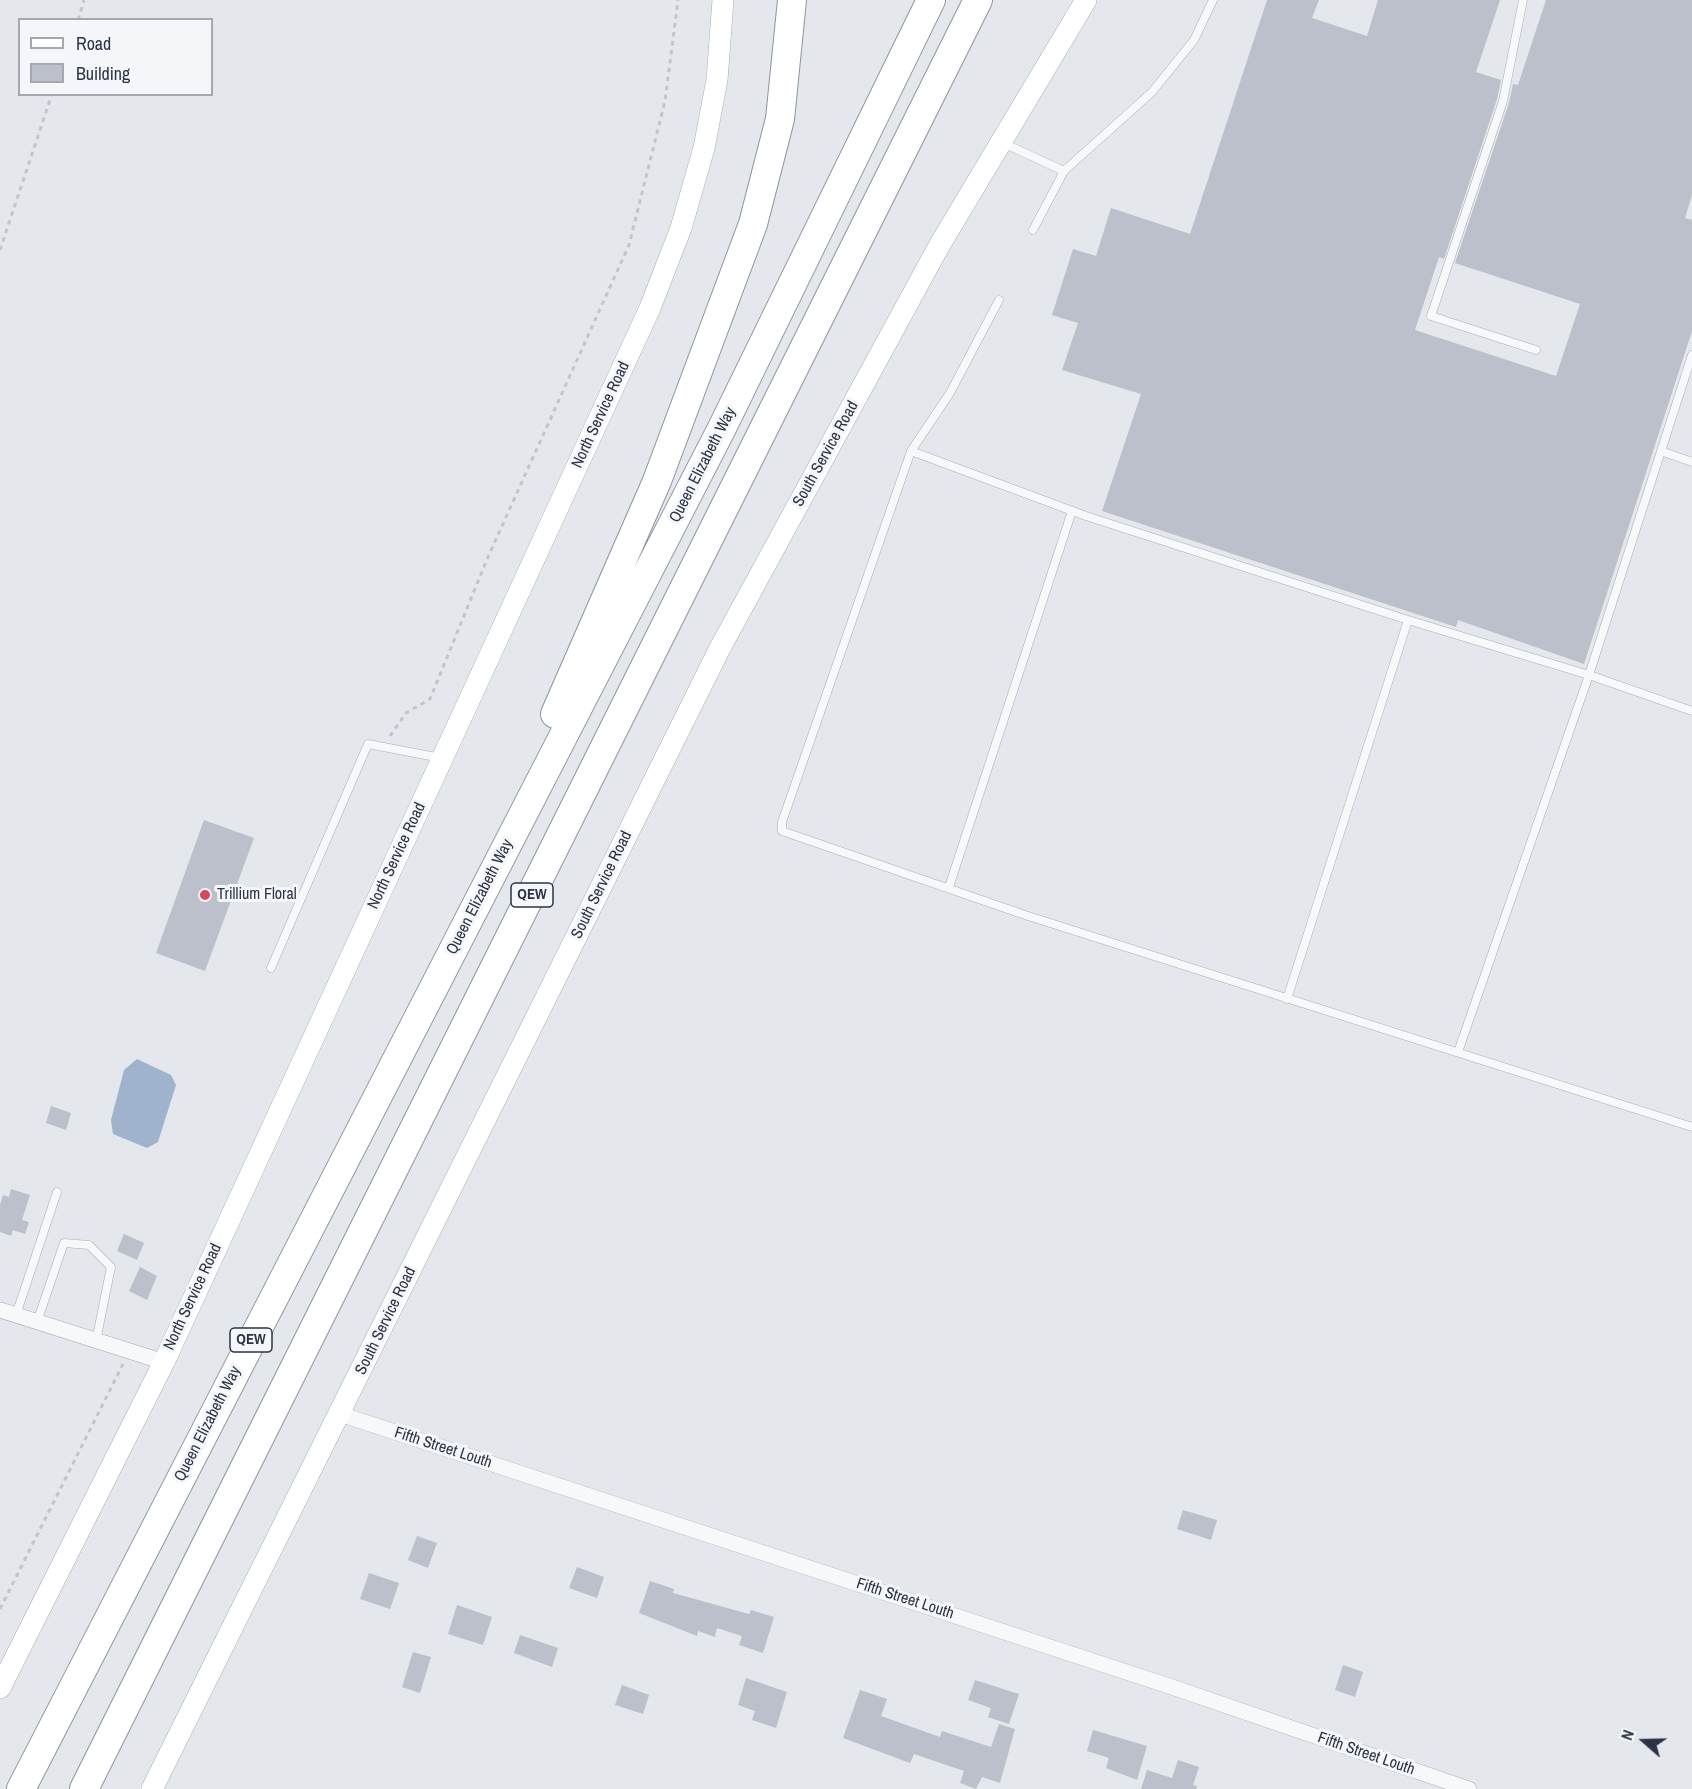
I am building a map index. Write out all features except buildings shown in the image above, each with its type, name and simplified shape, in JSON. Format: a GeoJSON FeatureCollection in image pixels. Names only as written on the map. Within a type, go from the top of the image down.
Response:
{"type":"FeatureCollection","features":[{"type":"Feature","properties":{"kind":"highway"},"geometry":{"type":"LineString","coordinates":[[448,960],[657,481],[753,224],[780,119],[792,0]]}},
{"type":"Feature","properties":{"kind":"highway","name":"Queen Elizabeth Way"},"geometry":{"type":"LineString","coordinates":[[21,1789],[722,428],[931,0]]}},
{"type":"Feature","properties":{"kind":"highway","name":"QEW"},"geometry":{"type":"LineString","coordinates":[[84,1789],[245,1472],[978,0]]}},
{"type":"Feature","properties":{"kind":"highway"},"geometry":{"type":"LineString","coordinates":[[12,1789],[55,1720]]}},
{"type":"Feature","properties":{"kind":"street","name":"North Service Road"},"geometry":{"type":"LineString","coordinates":[[0,1688],[164,1362],[650,308],[681,228],[704,148],[717,80],[723,0]]}},
{"type":"Feature","properties":{"kind":"street","name":"South Service Road"},"geometry":{"type":"LineString","coordinates":[[152,1789],[720,648],[939,246],[1086,0]]}},
{"type":"Feature","properties":{"kind":"street"},"geometry":{"type":"LineString","coordinates":[[0,1310],[164,1362]]}},
{"type":"Feature","properties":{"kind":"street","name":"Fifth Street Louth"},"geometry":{"type":"LineString","coordinates":[[340,1414],[1172,1687],[1469,1789]]}},
{"type":"Feature","properties":{"kind":"lane"},"geometry":{"type":"LineString","coordinates":[[1033,230],[1064,171],[1152,92],[1194,40],[1213,0]]}},
{"type":"Feature","properties":{"kind":"lane"},"geometry":{"type":"LineString","coordinates":[[1523,0],[1503,101],[1431,316],[1536,350]]}},
{"type":"Feature","properties":{"kind":"lane"},"geometry":{"type":"LineString","coordinates":[[1001,142],[1064,171]]}},
{"type":"Feature","properties":{"kind":"lane"},"geometry":{"type":"LineString","coordinates":[[999,300],[950,393],[911,451],[782,822],[782,831],[1025,915],[1692,1127]]}},
{"type":"Feature","properties":{"kind":"lane"},"geometry":{"type":"LineString","coordinates":[[1458,1052],[1589,675],[1692,355]]}},
{"type":"Feature","properties":{"kind":"lane"},"geometry":{"type":"LineString","coordinates":[[911,451],[1072,511],[1408,620],[1589,675],[1692,711]]}},
{"type":"Feature","properties":{"kind":"lane"},"geometry":{"type":"LineString","coordinates":[[1661,452],[1692,462]]}},
{"type":"Feature","properties":{"kind":"lane"},"geometry":{"type":"LineString","coordinates":[[949,887],[1072,511]]}},
{"type":"Feature","properties":{"kind":"lane"},"geometry":{"type":"LineString","coordinates":[[1287,999],[1408,620]]}},
{"type":"Feature","properties":{"kind":"lane"},"geometry":{"type":"LineString","coordinates":[[271,968],[368,744],[442,758]]}},
{"type":"Feature","properties":{"kind":"lane"},"geometry":{"type":"LineString","coordinates":[[16,1315],[57,1192]]}},
{"type":"Feature","properties":{"kind":"lane"},"geometry":{"type":"LineString","coordinates":[[37,1322],[63,1243],[89,1245],[111,1267],[96,1341]]}},
{"type":"Feature","properties":{"kind":"path"},"geometry":{"type":"LineString","coordinates":[[79,18],[84,0]]}},
{"type":"Feature","properties":{"kind":"path"},"geometry":{"type":"LineString","coordinates":[[383,746],[406,713],[430,699],[488,557],[629,245],[665,101],[678,0]]}},
{"type":"Feature","properties":{"kind":"path"},"geometry":{"type":"LineString","coordinates":[[0,250],[51,96]]}},
{"type":"Feature","properties":{"kind":"path"},"geometry":{"type":"LineString","coordinates":[[0,1609],[129,1351]]}},
{"type":"Feature","properties":{"kind":"water"},"geometry":{"type":"Polygon","coordinates":[[[137,1059],[171,1075],[176,1085],[158,1142],[147,1148],[113,1134],[111,1120],[124,1070],[137,1059]]]}},
{"type":"Feature","properties":{"kind":"place","name":"Trillium Floral"},"geometry":{"type":"Point","coordinates":[205,895]}}]}
